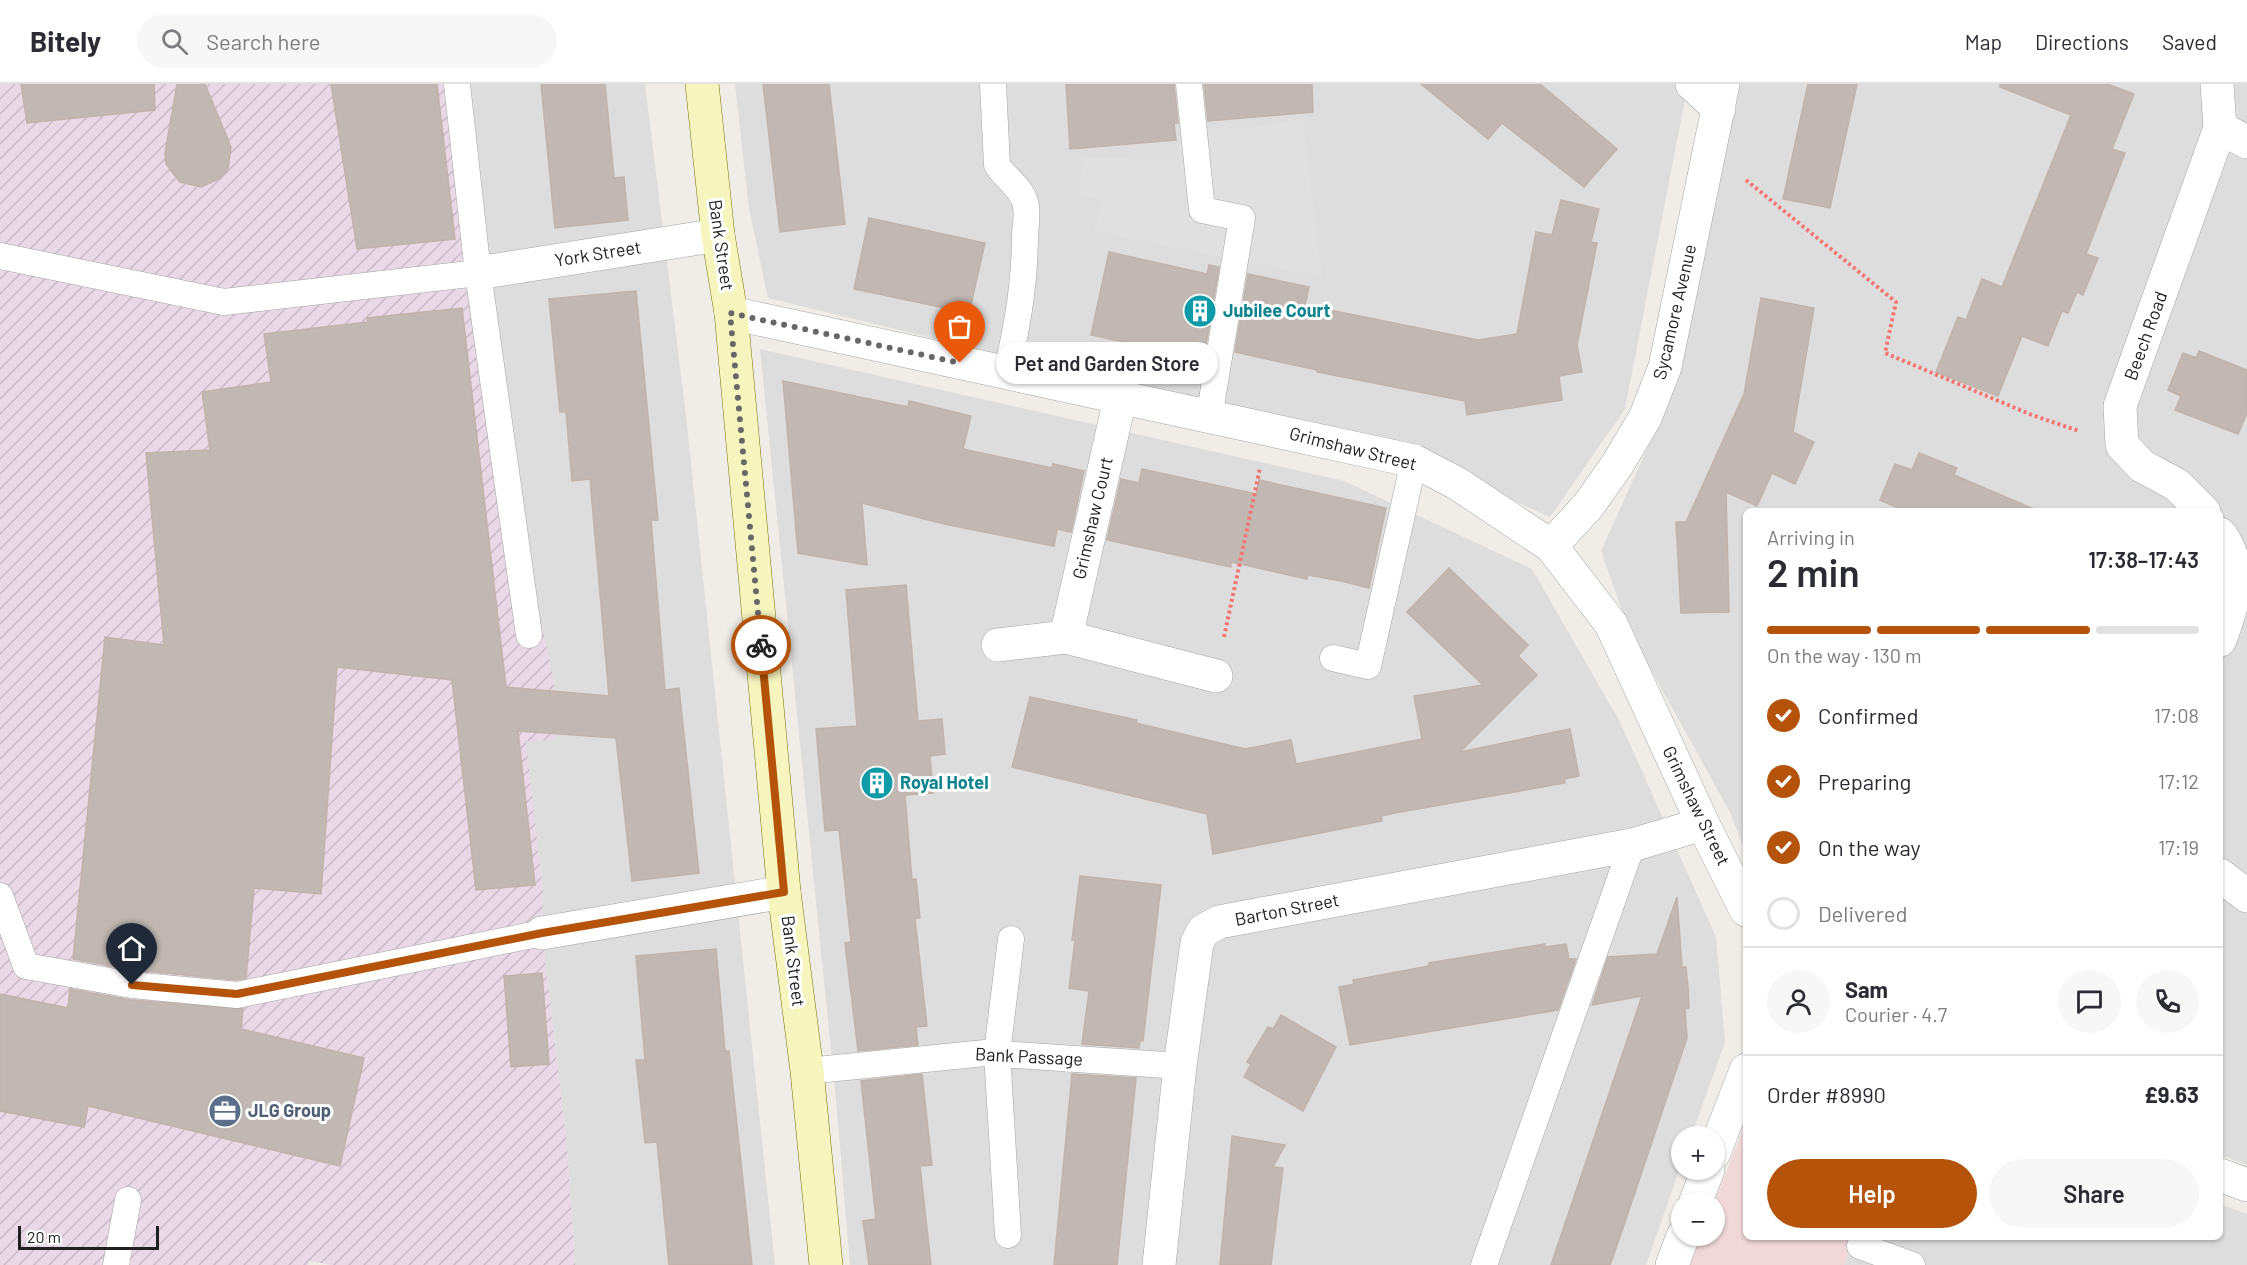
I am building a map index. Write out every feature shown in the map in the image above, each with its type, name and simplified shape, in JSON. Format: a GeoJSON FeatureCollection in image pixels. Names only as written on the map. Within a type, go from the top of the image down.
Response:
{"type":"FeatureCollection","features":[{"type":"Feature","properties":{"kind":"street","name":"Bank Street"},"geometry":{"type":"LineString","coordinates":[[702,84],[718,235],[730,313],[784,892],[807,1071],[826,1265]]}},
{"type":"Feature","properties":{"kind":"street"},"geometry":{"type":"LineString","coordinates":[[1692,84],[1721,96]]}},
{"type":"Feature","properties":{"kind":"street","name":"Beech Road"},"geometry":{"type":"LineString","coordinates":[[2122,445],[2120,406],[2234,135],[2217,84]]}},
{"type":"Feature","properties":{"kind":"street","name":"Sycamore Avenue"},"geometry":{"type":"LineString","coordinates":[[1551,546],[1588,506],[1645,418],[1665,367],[1721,96]]}},
{"type":"Feature","properties":{"kind":"street","name":"York Street"},"geometry":{"type":"LineString","coordinates":[[478,273],[718,235]]}},
{"type":"Feature","properties":{"kind":"street","name":"Grimshaw Street"},"geometry":{"type":"LineString","coordinates":[[730,313],[1414,461],[1458,484],[1551,546],[1611,624],[1703,824],[1743,904]]}},
{"type":"Feature","properties":{"kind":"street","name":"Grimshaw Court"},"geometry":{"type":"LineString","coordinates":[[1066,638],[1120,399]]}},
{"type":"Feature","properties":{"kind":"street"},"geometry":{"type":"LineString","coordinates":[[2122,445],[2142,466],[2177,485],[2200,508]]}},
{"type":"Feature","properties":{"kind":"street"},"geometry":{"type":"LineString","coordinates":[[2223,538],[2227,543],[2237,585],[2223,632]]}},
{"type":"Feature","properties":{"kind":"street"},"geometry":{"type":"LineString","coordinates":[[998,645],[1066,638],[1216,676]]}},
{"type":"Feature","properties":{"kind":"street","name":"Barton Street"},"geometry":{"type":"LineString","coordinates":[[1159,1265],[1180,1066],[1197,944],[1203,931],[1219,922],[1632,845],[1703,824]]}},
{"type":"Feature","properties":{"kind":"street"},"geometry":{"type":"LineString","coordinates":[[2223,877],[2247,896]]}},
{"type":"Feature","properties":{"kind":"street"},"geometry":{"type":"LineString","coordinates":[[542,933],[784,892]]}},
{"type":"Feature","properties":{"kind":"street"},"geometry":{"type":"LineString","coordinates":[[1724,1126],[1743,1078]]}},
{"type":"Feature","properties":{"kind":"street"},"geometry":{"type":"LineString","coordinates":[[2223,1175],[2247,1185]]}},
{"type":"Feature","properties":{"kind":"street"},"geometry":{"type":"LineString","coordinates":[[1672,1265],[1679,1246]]}},
{"type":"Feature","properties":{"kind":"lane"},"geometry":{"type":"LineString","coordinates":[[457,84],[478,273],[529,635]]}},
{"type":"Feature","properties":{"kind":"lane"},"geometry":{"type":"LineString","coordinates":[[993,84],[997,165],[1004,176],[1018,188],[1025,202],[1025,273],[1021,313],[1006,373]]}},
{"type":"Feature","properties":{"kind":"lane"},"geometry":{"type":"LineString","coordinates":[[1189,84],[1202,210],[1242,218],[1209,418]]}},
{"type":"Feature","properties":{"kind":"lane"},"geometry":{"type":"LineString","coordinates":[[0,256],[224,302],[478,273]]}},
{"type":"Feature","properties":{"kind":"lane"},"geometry":{"type":"LineString","coordinates":[[1333,658],[1368,666],[1414,461]]}},
{"type":"Feature","properties":{"kind":"lane"},"geometry":{"type":"LineString","coordinates":[[1484,1265],[1632,845]]}},
{"type":"Feature","properties":{"kind":"lane"},"geometry":{"type":"LineString","coordinates":[[0,897],[26,966],[132,985],[237,994],[542,933]]}},
{"type":"Feature","properties":{"kind":"lane"},"geometry":{"type":"LineString","coordinates":[[1008,1235],[997,1053],[1011,939]]}},
{"type":"Feature","properties":{"kind":"lane","name":"Bank Passage"},"geometry":{"type":"LineString","coordinates":[[807,1071],[997,1053],[1180,1066]]}},
{"type":"Feature","properties":{"kind":"lane"},"geometry":{"type":"LineString","coordinates":[[116,1265],[128,1200]]}},
{"type":"Feature","properties":{"kind":"lane"},"geometry":{"type":"LineString","coordinates":[[1860,1246],[1912,1265]]}},
{"type":"Feature","properties":{"kind":"path"},"geometry":{"type":"LineString","coordinates":[[1711,151],[1896,302],[1886,353],[2032,415],[2122,445]]}},
{"type":"Feature","properties":{"kind":"path"},"geometry":{"type":"LineString","coordinates":[[1216,676],[1268,429]]}},
{"type":"Feature","properties":{"kind":"shaded area"},"geometry":{"type":"Polygon","coordinates":[[[0,84],[446,84],[465,253],[555,688],[555,739],[526,742],[543,892],[542,933],[567,1145],[575,1265],[331,1265],[309,1261],[308,1265],[0,1265],[0,84]]]}},
{"type":"Feature","properties":{"kind":"shaded area"},"geometry":{"type":"Polygon","coordinates":[[[446,84],[645,84],[686,416],[775,1265],[575,1265],[567,1145],[542,933],[543,892],[446,84]]]}},
{"type":"Feature","properties":{"kind":"shaded area"},"geometry":{"type":"Polygon","coordinates":[[[735,84],[1688,84],[1625,409],[1550,517],[1415,456],[768,298],[749,209],[735,84]]]}},
{"type":"Feature","properties":{"kind":"shaded area"},"geometry":{"type":"Polygon","coordinates":[[[1737,84],[2247,84],[2247,1165],[2223,1156],[2223,508],[1743,508],[1743,846],[1730,812],[1629,630],[1601,551],[1679,378],[1737,84]]]}},
{"type":"Feature","properties":{"kind":"shaded area"},"geometry":{"type":"Polygon","coordinates":[[[1303,121],[1322,277],[1094,231],[1103,199],[1079,196],[1083,157],[1176,158],[1182,133],[1303,121]]]}},
{"type":"Feature","properties":{"kind":"shaded area"},"geometry":{"type":"Polygon","coordinates":[[[760,349],[1344,481],[1532,569],[1620,722],[1716,937],[1725,1042],[1695,1126],[1671,1126],[1671,1180],[1676,1180],[1646,1265],[850,1265],[836,1099],[760,349]]]}},
{"type":"Feature","properties":{"kind":"shaded area"},"geometry":{"type":"Polygon","coordinates":[[[1743,1130],[1743,1240],[1854,1240],[1844,1265],[1690,1265],[1697,1246],[1725,1246],[1725,1192],[1718,1192],[1743,1130]]]}},
{"type":"Feature","properties":{"kind":"shaded area"},"geometry":{"type":"Polygon","coordinates":[[[2223,1205],[2247,1214],[2247,1265],[1844,1265],[1854,1240],[2223,1240],[2223,1205]]]}},
{"type":"Feature","properties":{"kind":"building"},"geometry":{"type":"Polygon","coordinates":[[[21,84],[154,84],[155,110],[27,123],[21,84]]]}},
{"type":"Feature","properties":{"kind":"building"},"geometry":{"type":"Polygon","coordinates":[[[177,84],[205,84],[231,147],[228,169],[221,178],[201,187],[180,182],[166,164],[165,153],[177,84]]]}},
{"type":"Feature","properties":{"kind":"building"},"geometry":{"type":"Polygon","coordinates":[[[331,84],[437,84],[455,239],[357,249],[331,84]]]}},
{"type":"Feature","properties":{"kind":"building"},"geometry":{"type":"Polygon","coordinates":[[[541,84],[605,84],[614,178],[624,177],[628,220],[555,228],[541,84]]]}},
{"type":"Feature","properties":{"kind":"building"},"geometry":{"type":"Polygon","coordinates":[[[763,84],[829,84],[845,224],[780,232],[763,84]]]}},
{"type":"Feature","properties":{"kind":"building"},"geometry":{"type":"Polygon","coordinates":[[[1066,84],[1174,84],[1178,123],[1174,123],[1176,140],[1070,149],[1066,84]]]}},
{"type":"Feature","properties":{"kind":"building"},"geometry":{"type":"Polygon","coordinates":[[[1204,84],[1312,84],[1313,112],[1208,121],[1204,84]]]}},
{"type":"Feature","properties":{"kind":"building"},"geometry":{"type":"Polygon","coordinates":[[[1421,84],[1540,84],[1617,149],[1584,187],[1502,123],[1488,139],[1421,84]]]}},
{"type":"Feature","properties":{"kind":"building"},"geometry":{"type":"Polygon","coordinates":[[[1808,84],[1857,84],[1830,208],[1783,199],[1808,84]]]}},
{"type":"Feature","properties":{"kind":"building"},"geometry":{"type":"Polygon","coordinates":[[[2000,84],[2107,84],[2134,94],[2112,149],[2125,153],[2086,254],[2098,258],[2083,295],[2077,292],[2068,313],[2062,311],[2048,346],[2022,336],[1998,396],[1936,372],[1958,317],[1966,320],[1982,279],[2002,287],[2071,115],[2000,87],[2000,84]]]}},
{"type":"Feature","properties":{"kind":"building"},"geometry":{"type":"Polygon","coordinates":[[[1561,200],[1599,209],[1591,242],[1597,243],[1577,345],[1582,372],[1559,376],[1562,400],[1467,415],[1465,401],[1317,372],[1317,370],[1235,352],[1248,274],[1309,287],[1305,305],[1478,340],[1517,334],[1536,232],[1552,235],[1561,200]]]}},
{"type":"Feature","properties":{"kind":"building"},"geometry":{"type":"Polygon","coordinates":[[[869,218],[985,243],[969,313],[854,289],[869,218]]]}},
{"type":"Feature","properties":{"kind":"building"},"geometry":{"type":"Polygon","coordinates":[[[1109,252],[1207,274],[1209,265],[1219,267],[1206,345],[1201,344],[1197,358],[1091,335],[1109,252]]]}},
{"type":"Feature","properties":{"kind":"building"},"geometry":{"type":"Polygon","coordinates":[[[636,291],[658,520],[651,520],[665,690],[679,688],[699,873],[632,881],[616,738],[518,731],[535,885],[476,890],[452,680],[337,667],[321,894],[254,888],[246,978],[236,980],[134,970],[73,959],[105,637],[164,645],[146,453],[210,450],[202,392],[271,382],[264,334],[368,322],[367,318],[462,308],[506,687],[609,696],[590,479],[572,481],[566,412],[560,412],[549,299],[636,291]]]}},
{"type":"Feature","properties":{"kind":"building"},"geometry":{"type":"Polygon","coordinates":[[[1761,298],[1814,308],[1793,432],[1814,442],[1795,484],[1772,473],[1757,506],[1726,492],[1729,612],[1681,613],[1676,522],[1686,522],[1744,394],[1761,298]]]}},
{"type":"Feature","properties":{"kind":"building"},"geometry":{"type":"Polygon","coordinates":[[[2199,351],[2247,370],[2247,413],[2238,434],[2175,410],[2181,396],[2168,390],[2183,353],[2196,358],[2199,351]]]}},
{"type":"Feature","properties":{"kind":"building"},"geometry":{"type":"Polygon","coordinates":[[[783,381],[908,407],[909,401],[971,416],[963,449],[1052,468],[1053,464],[1084,471],[1071,532],[1057,529],[1054,546],[944,524],[862,503],[867,565],[798,553],[783,381]]]}},
{"type":"Feature","properties":{"kind":"building"},"geometry":{"type":"Polygon","coordinates":[[[1919,453],[1957,468],[1954,475],[2032,508],[1898,508],[1880,500],[1895,464],[1912,470],[1919,453]]]}},
{"type":"Feature","properties":{"kind":"building"},"geometry":{"type":"Polygon","coordinates":[[[1142,469],[1256,494],[1259,480],[1386,508],[1369,588],[1308,575],[1307,579],[1231,562],[1231,567],[1107,540],[1121,479],[1139,483],[1142,469]]]}},
{"type":"Feature","properties":{"kind":"building"},"geometry":{"type":"Polygon","coordinates":[[[1449,568],[1528,645],[1518,656],[1537,675],[1460,752],[1570,729],[1579,776],[1564,779],[1565,783],[1395,813],[1381,816],[1382,821],[1213,854],[1207,814],[1012,767],[1030,697],[1137,720],[1136,723],[1245,749],[1291,740],[1296,764],[1422,739],[1414,696],[1483,685],[1407,612],[1449,568]]]}},
{"type":"Feature","properties":{"kind":"building"},"geometry":{"type":"Polygon","coordinates":[[[906,585],[918,721],[942,719],[945,754],[930,756],[933,793],[905,795],[912,880],[916,879],[920,918],[915,918],[927,1026],[916,1027],[918,1045],[858,1051],[845,943],[851,942],[839,830],[825,831],[816,729],[857,726],[846,590],[906,585]]]}},
{"type":"Feature","properties":{"kind":"building"},"geometry":{"type":"Polygon","coordinates":[[[1080,876],[1161,885],[1143,1041],[1140,1040],[1139,1048],[1082,1044],[1089,991],[1069,988],[1080,876]]]}},
{"type":"Feature","properties":{"kind":"building"},"geometry":{"type":"Polygon","coordinates":[[[1677,897],[1682,967],[1686,967],[1688,988],[1689,1008],[1685,1009],[1687,1038],[1623,1228],[1610,1265],[1551,1265],[1642,996],[1592,1005],[1608,957],[1657,954],[1677,897]]]}},
{"type":"Feature","properties":{"kind":"building"},"geometry":{"type":"Polygon","coordinates":[[[1545,944],[1545,947],[1566,944],[1569,959],[1576,959],[1558,1010],[1350,1045],[1339,987],[1354,984],[1353,980],[1429,966],[1429,963],[1545,944]]]}},
{"type":"Feature","properties":{"kind":"building"},"geometry":{"type":"Polygon","coordinates":[[[716,949],[725,1051],[729,1051],[752,1265],[669,1265],[657,1142],[645,1143],[636,1060],[645,1060],[636,956],[716,949]]]}},
{"type":"Feature","properties":{"kind":"building"},"geometry":{"type":"Polygon","coordinates":[[[542,973],[549,1064],[511,1067],[504,976],[542,973]]]}},
{"type":"Feature","properties":{"kind":"building"},"geometry":{"type":"Polygon","coordinates":[[[70,989],[131,1000],[243,1009],[241,1029],[364,1058],[340,1166],[88,1106],[84,1127],[0,1111],[0,994],[68,1008],[70,989]]]}},
{"type":"Feature","properties":{"kind":"building"},"geometry":{"type":"Polygon","coordinates":[[[1281,1015],[1336,1047],[1303,1111],[1244,1077],[1251,1064],[1247,1062],[1268,1027],[1273,1029],[1281,1015]]]}},
{"type":"Feature","properties":{"kind":"building"},"geometry":{"type":"Polygon","coordinates":[[[922,1074],[932,1165],[920,1166],[931,1265],[869,1265],[863,1221],[876,1219],[861,1081],[922,1074]]]}},
{"type":"Feature","properties":{"kind":"building"},"geometry":{"type":"Polygon","coordinates":[[[1072,1074],[1136,1078],[1117,1265],[1054,1265],[1072,1074]]]}},
{"type":"Feature","properties":{"kind":"building"},"geometry":{"type":"Polygon","coordinates":[[[1232,1136],[1285,1145],[1273,1167],[1283,1168],[1271,1265],[1220,1265],[1232,1136]]]}},
{"type":"Feature","properties":{"kind":"way so far"},"geometry":{"type":"LineString","coordinates":[[761,645],[730,313],[960,363]]}},
{"type":"Feature","properties":{"kind":"place","name":"Jubilee Court"},"geometry":{"type":"Point","coordinates":[1200,311]}},
{"type":"Feature","properties":{"kind":"place","name":"Pet and Garden Store"},"geometry":{"type":"Point","coordinates":[960,363]}},
{"type":"Feature","properties":{"kind":"place","name":"Royal Hotel"},"geometry":{"type":"Point","coordinates":[877,783]}},
{"type":"Feature","properties":{"kind":"place","name":"JLG Group"},"geometry":{"type":"Point","coordinates":[225,1111]}},
{"type":"Feature","properties":{"kind":"route"},"geometry":{"type":"LineString","coordinates":[[132,985],[237,994],[367,966],[542,933],[784,892],[761,645]]}}]}
